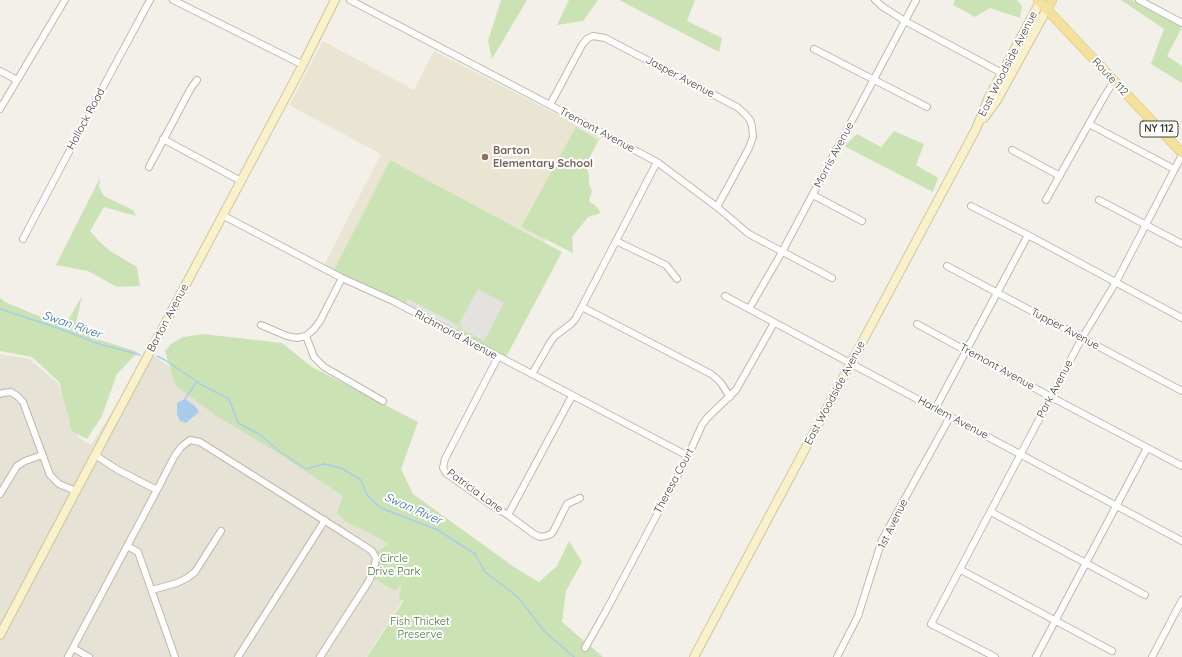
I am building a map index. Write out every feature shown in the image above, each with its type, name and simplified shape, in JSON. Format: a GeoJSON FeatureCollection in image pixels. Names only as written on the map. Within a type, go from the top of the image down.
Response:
{"type":"FeatureCollection","features":[{"type":"Feature","properties":{"kind":"main road","name":"Barton Avenue"},"geometry":{"type":"LineString","coordinates":[[0,635],[303,65],[335,0]]}},
{"type":"Feature","properties":{"kind":"main road","name":"East Woodside Avenue"},"geometry":{"type":"LineString","coordinates":[[976,129],[997,100],[1052,0]]}},
{"type":"Feature","properties":{"kind":"main road","name":"East Woodside Avenue"},"geometry":{"type":"LineString","coordinates":[[694,657],[976,129],[989,97],[1040,1]]}},
{"type":"Feature","properties":{"kind":"main road","name":"Route 112"},"geometry":{"type":"LineString","coordinates":[[1040,1],[1182,154]]}},
{"type":"Feature","properties":{"kind":"street"},"geometry":{"type":"LineString","coordinates":[[0,109],[64,0]]}},
{"type":"Feature","properties":{"kind":"street","name":"Hallock Road"},"geometry":{"type":"LineString","coordinates":[[23,239],[150,0]]}},
{"type":"Feature","properties":{"kind":"street"},"geometry":{"type":"LineString","coordinates":[[173,0],[303,65]]}},
{"type":"Feature","properties":{"kind":"street","name":"Tremont Avenue"},"geometry":{"type":"LineString","coordinates":[[350,0],[550,104],[657,162],[750,234],[832,278]]}},
{"type":"Feature","properties":{"kind":"street"},"geometry":{"type":"LineString","coordinates":[[875,0],[905,21],[1002,73]]}},
{"type":"Feature","properties":{"kind":"street","name":"Morris Avenue"},"geometry":{"type":"LineString","coordinates":[[749,309],[813,195],[916,0]]}},
{"type":"Feature","properties":{"kind":"street"},"geometry":{"type":"LineString","coordinates":[[1139,0],[1182,23]]}},
{"type":"Feature","properties":{"kind":"street","name":"Jasper Avenue"},"geometry":{"type":"LineString","coordinates":[[550,104],[582,45],[587,39],[593,36],[605,38],[737,107],[750,120],[753,137],[750,148],[717,207]]}},
{"type":"Feature","properties":{"kind":"street"},"geometry":{"type":"LineString","coordinates":[[814,49],[927,107]]}},
{"type":"Feature","properties":{"kind":"street"},"geometry":{"type":"LineString","coordinates":[[0,71],[17,80]]}},
{"type":"Feature","properties":{"kind":"street"},"geometry":{"type":"LineString","coordinates":[[149,167],[190,88],[197,80]]}},
{"type":"Feature","properties":{"kind":"street"},"geometry":{"type":"LineString","coordinates":[[1046,200],[1114,81]]}},
{"type":"Feature","properties":{"kind":"street"},"geometry":{"type":"LineString","coordinates":[[1089,124],[1174,169]]}},
{"type":"Feature","properties":{"kind":"street"},"geometry":{"type":"LineString","coordinates":[[163,139],[241,181]]}},
{"type":"Feature","properties":{"kind":"street"},"geometry":{"type":"LineString","coordinates":[[1012,150],[1060,176]]}},
{"type":"Feature","properties":{"kind":"street","name":"Park Avenue"},"geometry":{"type":"LineString","coordinates":[[994,657],[931,624],[961,570],[1020,454],[1082,338],[1116,282],[1182,154]]}},
{"type":"Feature","properties":{"kind":"street"},"geometry":{"type":"LineString","coordinates":[[532,374],[551,341],[572,323],[582,307],[657,162]]}},
{"type":"Feature","properties":{"kind":"street"},"geometry":{"type":"LineString","coordinates":[[813,195],[862,221]]}},
{"type":"Feature","properties":{"kind":"street"},"geometry":{"type":"LineString","coordinates":[[1099,200],[1182,244]]}},
{"type":"Feature","properties":{"kind":"street"},"geometry":{"type":"LineString","coordinates":[[970,206],[1028,235],[1182,318]]}},
{"type":"Feature","properties":{"kind":"street","name":"Richmond Avenue"},"geometry":{"type":"LineString","coordinates":[[222,215],[342,278],[393,301],[688,456]]}},
{"type":"Feature","properties":{"kind":"street"},"geometry":{"type":"LineString","coordinates":[[935,409],[1028,235]]}},
{"type":"Feature","properties":{"kind":"street"},"geometry":{"type":"LineString","coordinates":[[616,241],[666,265],[676,279]]}},
{"type":"Feature","properties":{"kind":"street","name":"Tupper Avenue"},"geometry":{"type":"LineString","coordinates":[[947,266],[1182,391]]}},
{"type":"Feature","properties":{"kind":"street"},"geometry":{"type":"LineString","coordinates":[[261,325],[287,336],[297,338],[306,336],[320,321],[342,278]]}},
{"type":"Feature","properties":{"kind":"street","name":"Harlem Avenue"},"geometry":{"type":"LineString","coordinates":[[725,296],[1182,541]]}},
{"type":"Feature","properties":{"kind":"street"},"geometry":{"type":"LineString","coordinates":[[582,307],[711,374],[721,383],[730,397]]}},
{"type":"Feature","properties":{"kind":"street","name":"Theresa Court"},"geometry":{"type":"LineString","coordinates":[[585,648],[688,456],[702,425],[707,418],[736,390],[774,322]]}},
{"type":"Feature","properties":{"kind":"street","name":"Tremont Avenue"},"geometry":{"type":"LineString","coordinates":[[917,324],[1182,466]]}},
{"type":"Feature","properties":{"kind":"street"},"geometry":{"type":"LineString","coordinates":[[306,336],[314,357],[324,367],[383,402]]}},
{"type":"Feature","properties":{"kind":"street","name":"Patricia Lane"},"geometry":{"type":"LineString","coordinates":[[498,357],[445,459],[443,468],[451,477],[540,537],[551,534],[567,504],[580,498]]}},
{"type":"Feature","properties":{"kind":"street"},"geometry":{"type":"LineString","coordinates":[[0,394],[11,392],[23,402],[46,468],[50,475],[59,484],[76,491]]}},
{"type":"Feature","properties":{"kind":"street"},"geometry":{"type":"LineString","coordinates":[[508,515],[572,396]]}},
{"type":"Feature","properties":{"kind":"street","name":"1st Avenue"},"geometry":{"type":"LineString","coordinates":[[837,657],[858,616],[882,540],[950,417]]}},
{"type":"Feature","properties":{"kind":"street"},"geometry":{"type":"LineString","coordinates":[[68,657],[174,457],[181,447],[190,440],[200,442],[372,551],[376,558],[374,570],[369,581],[320,657]]}},
{"type":"Feature","properties":{"kind":"street"},"geometry":{"type":"LineString","coordinates":[[1036,657],[1147,448]]}},
{"type":"Feature","properties":{"kind":"street"},"geometry":{"type":"LineString","coordinates":[[0,494],[17,466],[25,461],[42,455]]}},
{"type":"Feature","properties":{"kind":"street"},"geometry":{"type":"LineString","coordinates":[[95,455],[118,470],[157,490]]}},
{"type":"Feature","properties":{"kind":"street"},"geometry":{"type":"LineString","coordinates":[[991,512],[1145,594]]}},
{"type":"Feature","properties":{"kind":"street"},"geometry":{"type":"LineString","coordinates":[[238,657],[325,520]]}},
{"type":"Feature","properties":{"kind":"street"},"geometry":{"type":"LineString","coordinates":[[152,590],[177,583],[187,578],[194,572],[222,531]]}},
{"type":"Feature","properties":{"kind":"street"},"geometry":{"type":"LineString","coordinates":[[128,546],[138,552],[175,657]]}},
{"type":"Feature","properties":{"kind":"street"},"geometry":{"type":"LineString","coordinates":[[961,570],[1112,651]]}},
{"type":"Feature","properties":{"kind":"street"},"geometry":{"type":"LineString","coordinates":[[1152,657],[1182,600]]}},
{"type":"Feature","properties":{"kind":"street"},"geometry":{"type":"LineString","coordinates":[[72,648],[89,657]]}},
{"type":"Feature","properties":{"kind":"shaded area","name":"Barton Elementary School"},"geometry":{"type":"Polygon","coordinates":[[[323,41],[414,90],[434,51],[601,137],[544,242],[390,160],[334,270],[324,265],[381,154],[289,105],[323,41]]]}},
{"type":"Feature","properties":{"kind":"shaded area"},"geometry":{"type":"Polygon","coordinates":[[[478,289],[504,303],[484,341],[460,328],[462,326],[459,324],[478,289]]]}},
{"type":"Feature","properties":{"kind":"shaded area"},"geometry":{"type":"Polygon","coordinates":[[[408,299],[460,326],[456,333],[404,305],[408,299]]]}},
{"type":"Feature","properties":{"kind":"shaded area"},"geometry":{"type":"Polygon","coordinates":[[[150,353],[432,554],[366,657],[0,657],[0,354],[29,359],[57,382],[78,437],[91,445],[150,353]]]}},
{"type":"Feature","properties":{"kind":"green space"},"geometry":{"type":"Polygon","coordinates":[[[501,0],[527,0],[492,59],[488,41],[501,0]]]}},
{"type":"Feature","properties":{"kind":"green space"},"geometry":{"type":"Polygon","coordinates":[[[569,0],[598,0],[583,21],[557,25],[569,0]]]}},
{"type":"Feature","properties":{"kind":"green space"},"geometry":{"type":"Polygon","coordinates":[[[619,0],[695,0],[687,21],[722,38],[719,52],[619,0]]]}},
{"type":"Feature","properties":{"kind":"green space"},"geometry":{"type":"Polygon","coordinates":[[[955,0],[1017,0],[1022,6],[1020,18],[990,8],[975,17],[953,5],[955,0]]]}},
{"type":"Feature","properties":{"kind":"green space"},"geometry":{"type":"Polygon","coordinates":[[[1121,0],[1132,0],[1182,27],[1167,56],[1182,66],[1182,83],[1151,64],[1164,29],[1121,0]]]}},
{"type":"Feature","properties":{"kind":"green space"},"geometry":{"type":"Polygon","coordinates":[[[576,127],[598,140],[586,165],[589,175],[589,184],[592,191],[589,201],[597,207],[601,213],[588,217],[572,237],[573,253],[521,227],[576,127]]]}},
{"type":"Feature","properties":{"kind":"green space"},"geometry":{"type":"Polygon","coordinates":[[[894,131],[924,144],[916,165],[938,178],[933,192],[844,146],[857,134],[881,147],[894,131]]]}},
{"type":"Feature","properties":{"kind":"green space"},"geometry":{"type":"Polygon","coordinates":[[[390,160],[562,252],[505,359],[334,270],[390,160]]]}},
{"type":"Feature","properties":{"kind":"green space"},"geometry":{"type":"Polygon","coordinates":[[[100,178],[99,187],[104,196],[133,210],[136,216],[104,207],[90,231],[110,251],[137,267],[140,286],[117,287],[88,271],[56,265],[100,178]]]}},
{"type":"Feature","properties":{"kind":"green space"},"geometry":{"type":"Polygon","coordinates":[[[82,296],[76,323],[91,337],[138,352],[117,374],[102,416],[87,439],[72,431],[59,382],[32,357],[0,351],[0,298],[5,302],[41,317],[68,320],[82,296]]]}},
{"type":"Feature","properties":{"kind":"green space"},"geometry":{"type":"Polygon","coordinates":[[[203,334],[282,343],[312,367],[418,422],[401,469],[413,494],[514,567],[539,582],[557,566],[569,541],[582,562],[566,591],[562,622],[603,657],[367,657],[404,600],[399,600],[401,585],[405,579],[395,591],[373,578],[375,553],[389,544],[346,522],[337,513],[343,496],[275,451],[215,415],[176,386],[165,351],[171,344],[183,337],[203,334]]]}},
{"type":"Feature","properties":{"kind":"water"},"geometry":{"type":"Polygon","coordinates":[[[185,399],[195,406],[199,412],[186,423],[180,421],[177,414],[177,403],[185,399]]]}},
{"type":"Feature","properties":{"kind":"waterway","name":"Swan River"},"geometry":{"type":"LineString","coordinates":[[0,309],[61,329],[96,343],[140,355]]}},
{"type":"Feature","properties":{"kind":"waterway","name":"Swan River"},"geometry":{"type":"LineString","coordinates":[[157,356],[202,385],[229,399],[238,423],[259,434],[279,451],[306,469],[324,464],[341,468],[361,480],[367,495],[381,508],[438,530],[475,554],[485,572],[518,597],[544,631],[574,657]]}},
{"type":"Feature","properties":{"kind":"waterway"},"geometry":{"type":"LineString","coordinates":[[185,399],[197,381]]}},
{"type":"Feature","properties":{"kind":"place","name":"Barton Elementary School"},"geometry":{"type":"Point","coordinates":[485,157]}},
{"type":"Feature","properties":{"kind":"park label","name":"Circle Drive Park"},"geometry":{"type":"Point","coordinates":[394,565]}},
{"type":"Feature","properties":{"kind":"park label","name":"Fish Thicket Preserve"},"geometry":{"type":"Point","coordinates":[420,628]}}]}
